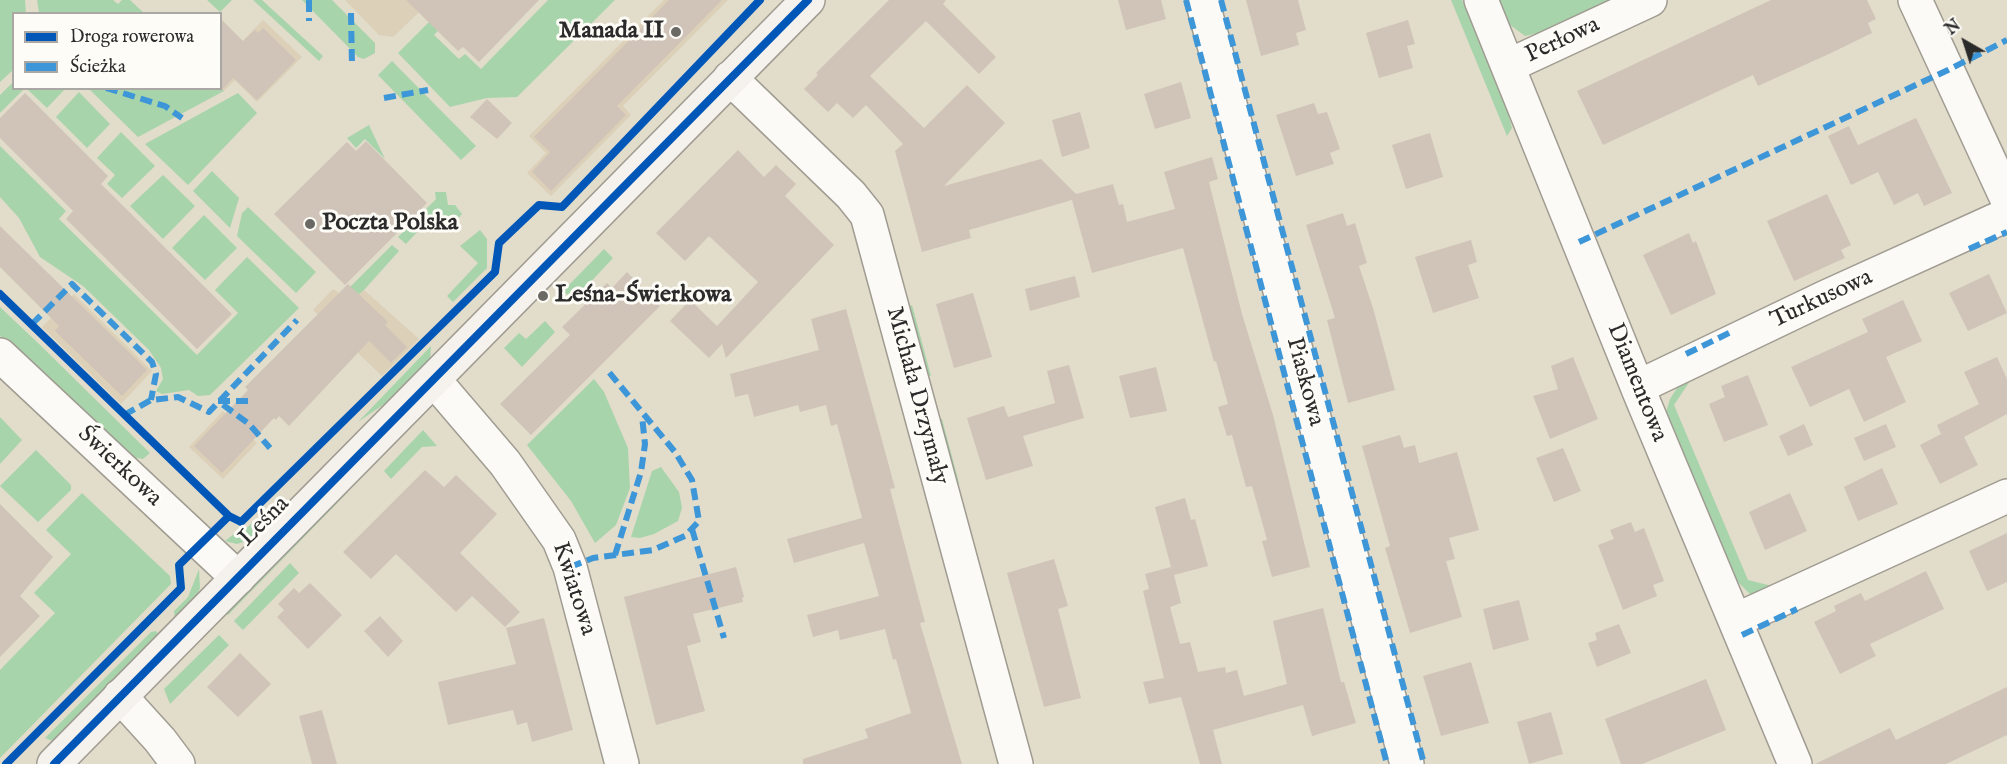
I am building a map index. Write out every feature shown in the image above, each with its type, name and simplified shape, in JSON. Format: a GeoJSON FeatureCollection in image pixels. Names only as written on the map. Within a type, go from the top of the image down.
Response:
{"type":"FeatureCollection","features":[{"type":"Feature","properties":{"kind":"street","name":"Leśna"},"geometry":{"type":"LineString","coordinates":[[54,764],[808,0]]}},
{"type":"Feature","properties":{"kind":"street","name":"Piaskowa"},"geometry":{"type":"LineString","coordinates":[[1202,0],[1407,764]]}},
{"type":"Feature","properties":{"kind":"street","name":"Diamentowa"},"geometry":{"type":"LineString","coordinates":[[1481,0],[1638,387],[1795,764]]}},
{"type":"Feature","properties":{"kind":"street","name":"Perłowa"},"geometry":{"type":"LineString","coordinates":[[1508,66],[1650,0]]}},
{"type":"Feature","properties":{"kind":"street"},"geometry":{"type":"LineString","coordinates":[[1915,0],[2007,199]]}},
{"type":"Feature","properties":{"kind":"street","name":"Michała Drzymały"},"geometry":{"type":"LineString","coordinates":[[730,78],[851,195],[867,215],[1016,764]]}},
{"type":"Feature","properties":{"kind":"street","name":"Turkusowa"},"geometry":{"type":"LineString","coordinates":[[1638,387],[1826,297],[2007,215]]}},
{"type":"Feature","properties":{"kind":"street","name":"Świerkowa"},"geometry":{"type":"LineString","coordinates":[[0,355],[237,578]]}},
{"type":"Feature","properties":{"kind":"street","name":"Kwiatowa"},"geometry":{"type":"LineString","coordinates":[[434,380],[505,463],[559,540],[570,567],[622,764]]}},
{"type":"Feature","properties":{"kind":"street"},"geometry":{"type":"LineString","coordinates":[[1736,620],[2007,496]]}},
{"type":"Feature","properties":{"kind":"street"},"geometry":{"type":"LineString","coordinates":[[120,696],[160,740],[178,764]]}},
{"type":"Feature","properties":{"kind":"shaded area"},"geometry":{"type":"Polygon","coordinates":[[[345,0],[432,0],[393,37],[379,35],[345,0]]]}},
{"type":"Feature","properties":{"kind":"shaded area"},"geometry":{"type":"Polygon","coordinates":[[[664,0],[728,0],[623,106],[631,115],[551,196],[527,173],[546,153],[529,136],[664,0]]]}},
{"type":"Feature","properties":{"kind":"shaded area"},"geometry":{"type":"Polygon","coordinates":[[[263,20],[302,57],[257,102],[235,80],[224,91],[222,88],[222,62],[263,20]]]}},
{"type":"Feature","properties":{"kind":"shaded area"},"geometry":{"type":"Polygon","coordinates":[[[333,289],[342,295],[356,291],[359,293],[364,290],[419,339],[382,376],[313,310],[333,289]]]}},
{"type":"Feature","properties":{"kind":"shaded area"},"geometry":{"type":"Polygon","coordinates":[[[74,294],[152,371],[121,404],[42,327],[74,294]]]}},
{"type":"Feature","properties":{"kind":"shaded area"},"geometry":{"type":"Polygon","coordinates":[[[223,411],[257,443],[223,479],[189,447],[223,411]]]}},
{"type":"Feature","properties":{"kind":"green space"},"geometry":{"type":"Polygon","coordinates":[[[0,0],[25,0],[26,12],[12,12],[12,71],[0,82],[0,0]]]}},
{"type":"Feature","properties":{"kind":"green space"},"geometry":{"type":"Polygon","coordinates":[[[37,0],[113,0],[118,4],[122,0],[130,0],[143,12],[39,12],[37,0]]]}},
{"type":"Feature","properties":{"kind":"green space"},"geometry":{"type":"Polygon","coordinates":[[[207,0],[232,0],[220,12],[207,0]]]}},
{"type":"Feature","properties":{"kind":"green space"},"geometry":{"type":"Polygon","coordinates":[[[253,0],[262,0],[323,56],[319,61],[253,0]]]}},
{"type":"Feature","properties":{"kind":"green space"},"geometry":{"type":"Polygon","coordinates":[[[302,0],[332,0],[375,43],[375,53],[364,59],[358,57],[302,0]]]}},
{"type":"Feature","properties":{"kind":"green space"},"geometry":{"type":"Polygon","coordinates":[[[451,0],[462,6],[434,35],[459,59],[465,54],[481,69],[548,0],[615,0],[517,97],[487,98],[450,107],[398,53],[451,0]]]}},
{"type":"Feature","properties":{"kind":"green space"},"geometry":{"type":"Polygon","coordinates":[[[1451,0],[1462,0],[1507,109],[1512,128],[1507,136],[1451,0]]]}},
{"type":"Feature","properties":{"kind":"green space"},"geometry":{"type":"Polygon","coordinates":[[[1495,0],[1618,0],[1548,31],[1525,36],[1506,22],[1495,0]]]}},
{"type":"Feature","properties":{"kind":"green space"},"geometry":{"type":"Polygon","coordinates":[[[392,61],[476,146],[461,160],[378,75],[392,61]]]}},
{"type":"Feature","properties":{"kind":"green space"},"geometry":{"type":"Polygon","coordinates":[[[12,83],[12,90],[23,90],[0,113],[0,95],[12,83]]]}},
{"type":"Feature","properties":{"kind":"green space"},"geometry":{"type":"Polygon","coordinates":[[[222,88],[224,91],[138,137],[90,90],[222,88]]]}},
{"type":"Feature","properties":{"kind":"green space"},"geometry":{"type":"Polygon","coordinates":[[[28,90],[64,90],[47,108],[28,90]]]}},
{"type":"Feature","properties":{"kind":"green space"},"geometry":{"type":"Polygon","coordinates":[[[79,92],[110,124],[87,148],[56,117],[79,92]]]}},
{"type":"Feature","properties":{"kind":"green space"},"geometry":{"type":"Polygon","coordinates":[[[238,93],[257,113],[188,185],[145,144],[238,93]]]}},
{"type":"Feature","properties":{"kind":"green space"},"geometry":{"type":"Polygon","coordinates":[[[369,125],[385,159],[365,139],[356,148],[347,138],[369,125]]]}},
{"type":"Feature","properties":{"kind":"green space"},"geometry":{"type":"Polygon","coordinates":[[[121,132],[155,166],[122,198],[107,184],[115,175],[97,158],[121,132]]]}},
{"type":"Feature","properties":{"kind":"green space"},"geometry":{"type":"Polygon","coordinates":[[[0,146],[66,211],[59,219],[197,355],[238,313],[215,290],[247,257],[299,308],[210,395],[198,396],[189,390],[162,394],[156,391],[163,379],[161,368],[149,350],[83,286],[40,257],[19,218],[0,197],[0,146]]]}},
{"type":"Feature","properties":{"kind":"green space"},"geometry":{"type":"Polygon","coordinates":[[[212,171],[239,198],[230,228],[193,191],[212,171]]]}},
{"type":"Feature","properties":{"kind":"green space"},"geometry":{"type":"Polygon","coordinates":[[[163,175],[195,206],[163,239],[130,206],[163,175]]]}},
{"type":"Feature","properties":{"kind":"green space"},"geometry":{"type":"Polygon","coordinates":[[[435,192],[446,192],[448,205],[455,205],[462,214],[447,232],[431,217],[406,244],[398,237],[436,199],[435,192]]]}},
{"type":"Feature","properties":{"kind":"green space"},"geometry":{"type":"Polygon","coordinates":[[[248,207],[316,272],[296,293],[237,236],[242,213],[248,207]]]}},
{"type":"Feature","properties":{"kind":"green space"},"geometry":{"type":"Polygon","coordinates":[[[204,215],[237,248],[205,280],[172,248],[204,215]]]}},
{"type":"Feature","properties":{"kind":"green space"},"geometry":{"type":"Polygon","coordinates":[[[480,230],[487,239],[487,268],[453,302],[447,296],[478,263],[460,246],[480,230]]]}},
{"type":"Feature","properties":{"kind":"green space"},"geometry":{"type":"Polygon","coordinates":[[[392,245],[399,251],[364,290],[359,294],[356,292],[342,295],[392,245]]]}},
{"type":"Feature","properties":{"kind":"green space"},"geometry":{"type":"Polygon","coordinates":[[[604,249],[613,258],[574,300],[563,291],[604,249]]]}},
{"type":"Feature","properties":{"kind":"green space"},"geometry":{"type":"Polygon","coordinates":[[[912,305],[931,376],[927,376],[909,307],[912,305]]]}},
{"type":"Feature","properties":{"kind":"green space"},"geometry":{"type":"Polygon","coordinates":[[[0,307],[150,453],[143,459],[131,457],[0,336],[0,307]]]}},
{"type":"Feature","properties":{"kind":"green space"},"geometry":{"type":"Polygon","coordinates":[[[545,321],[555,332],[522,367],[504,348],[519,333],[526,339],[545,321]]]}},
{"type":"Feature","properties":{"kind":"green space"},"geometry":{"type":"Polygon","coordinates":[[[431,346],[430,362],[399,394],[358,422],[431,346]]]}},
{"type":"Feature","properties":{"kind":"green space"},"geometry":{"type":"Polygon","coordinates":[[[1686,374],[1690,381],[1674,405],[1748,580],[1772,586],[1769,595],[1750,594],[1736,580],[1666,412],[1670,399],[1686,374]]]}},
{"type":"Feature","properties":{"kind":"green space"},"geometry":{"type":"Polygon","coordinates":[[[594,379],[604,392],[628,448],[630,488],[616,525],[595,543],[571,501],[527,445],[594,379]]]}},
{"type":"Feature","properties":{"kind":"green space"},"geometry":{"type":"Polygon","coordinates":[[[0,417],[22,440],[0,464],[0,417]]]}},
{"type":"Feature","properties":{"kind":"green space"},"geometry":{"type":"Polygon","coordinates":[[[939,419],[942,419],[959,483],[955,484],[939,419]]]}},
{"type":"Feature","properties":{"kind":"green space"},"geometry":{"type":"Polygon","coordinates":[[[423,430],[437,446],[422,447],[391,479],[384,471],[423,430]]]}},
{"type":"Feature","properties":{"kind":"green space"},"geometry":{"type":"Polygon","coordinates":[[[36,450],[71,485],[71,490],[38,522],[0,486],[36,450]]]}},
{"type":"Feature","properties":{"kind":"green space"},"geometry":{"type":"Polygon","coordinates":[[[661,467],[679,492],[682,508],[678,521],[654,534],[640,538],[631,537],[652,471],[661,467]]]}},
{"type":"Feature","properties":{"kind":"green space"},"geometry":{"type":"Polygon","coordinates":[[[344,488],[348,492],[228,615],[224,611],[344,488]]]}},
{"type":"Feature","properties":{"kind":"green space"},"geometry":{"type":"Polygon","coordinates":[[[82,493],[170,576],[171,584],[0,758],[0,670],[55,613],[34,593],[71,554],[46,530],[82,493]]]}},
{"type":"Feature","properties":{"kind":"green space"},"geometry":{"type":"Polygon","coordinates":[[[282,497],[256,538],[237,544],[225,541],[235,533],[242,532],[282,497]]]}},
{"type":"Feature","properties":{"kind":"green space"},"geometry":{"type":"Polygon","coordinates":[[[290,563],[299,573],[243,630],[234,621],[290,563]]]}},
{"type":"Feature","properties":{"kind":"green space"},"geometry":{"type":"Polygon","coordinates":[[[199,569],[200,588],[197,596],[175,620],[174,611],[188,597],[199,569]]]}},
{"type":"Feature","properties":{"kind":"green space"},"geometry":{"type":"Polygon","coordinates":[[[156,631],[159,635],[55,742],[45,738],[151,632],[156,631]]]}},
{"type":"Feature","properties":{"kind":"green space"},"geometry":{"type":"Polygon","coordinates":[[[219,635],[229,645],[170,704],[164,689],[219,635]]]}},
{"type":"Feature","properties":{"kind":"building"},"geometry":{"type":"Polygon","coordinates":[[[406,0],[539,0],[479,62],[463,47],[458,51],[406,0]]]}},
{"type":"Feature","properties":{"kind":"building"},"geometry":{"type":"Polygon","coordinates":[[[669,0],[722,0],[617,106],[626,115],[551,191],[532,172],[550,152],[534,137],[669,0]]]}},
{"type":"Feature","properties":{"kind":"building"},"geometry":{"type":"Polygon","coordinates":[[[889,0],[946,0],[943,4],[996,57],[979,74],[926,21],[870,76],[924,128],[967,85],[1005,123],[944,186],[1041,159],[1076,194],[1113,184],[1119,205],[1123,204],[1127,222],[1175,209],[1164,172],[1212,157],[1218,179],[1209,182],[1242,314],[1273,415],[1310,567],[1272,577],[1262,541],[1267,540],[1252,486],[1246,487],[1232,435],[1227,436],[1218,407],[1228,404],[1216,361],[1214,362],[1183,248],[1092,273],[1072,200],[969,230],[971,238],[922,252],[895,151],[903,144],[866,105],[853,118],[837,103],[828,112],[804,89],[818,75],[816,73],[889,0]]]}},
{"type":"Feature","properties":{"kind":"building"},"geometry":{"type":"Polygon","coordinates":[[[1118,0],[1161,0],[1166,19],[1126,30],[1118,0]]]}},
{"type":"Feature","properties":{"kind":"building"},"geometry":{"type":"Polygon","coordinates":[[[1246,0],[1298,0],[1306,30],[1296,33],[1299,45],[1261,56],[1246,0]]]}},
{"type":"Feature","properties":{"kind":"building"},"geometry":{"type":"Polygon","coordinates":[[[1771,0],[1867,0],[1876,19],[1868,23],[1872,33],[1831,53],[1758,86],[1753,75],[1603,145],[1577,91],[1771,0]]]}},
{"type":"Feature","properties":{"kind":"building"},"geometry":{"type":"Polygon","coordinates":[[[222,20],[243,41],[255,30],[258,33],[263,28],[296,60],[257,100],[233,78],[222,90],[222,20]]]}},
{"type":"Feature","properties":{"kind":"building"},"geometry":{"type":"Polygon","coordinates":[[[1408,20],[1415,44],[1407,46],[1413,68],[1379,78],[1366,33],[1408,20]]]}},
{"type":"Feature","properties":{"kind":"building"},"geometry":{"type":"Polygon","coordinates":[[[1181,82],[1191,118],[1155,129],[1144,94],[1181,82]]]}},
{"type":"Feature","properties":{"kind":"building"},"geometry":{"type":"Polygon","coordinates":[[[25,93],[108,176],[101,184],[232,314],[197,349],[66,219],[73,211],[0,138],[0,118],[25,93]]]}},
{"type":"Feature","properties":{"kind":"building"},"geometry":{"type":"Polygon","coordinates":[[[487,99],[512,123],[497,139],[470,117],[487,99]]]}},
{"type":"Feature","properties":{"kind":"building"},"geometry":{"type":"Polygon","coordinates":[[[1314,103],[1318,114],[1327,112],[1340,149],[1330,153],[1334,164],[1296,176],[1276,115],[1314,103]]]}},
{"type":"Feature","properties":{"kind":"building"},"geometry":{"type":"Polygon","coordinates":[[[1080,112],[1090,148],[1062,157],[1052,120],[1080,112]]]}},
{"type":"Feature","properties":{"kind":"building"},"geometry":{"type":"Polygon","coordinates":[[[1916,118],[1952,193],[1924,206],[1918,193],[1894,205],[1878,172],[1851,185],[1828,136],[1849,126],[1858,145],[1916,118]]]}},
{"type":"Feature","properties":{"kind":"building"},"geometry":{"type":"Polygon","coordinates":[[[1430,133],[1443,177],[1406,189],[1392,145],[1430,133]]]}},
{"type":"Feature","properties":{"kind":"building"},"geometry":{"type":"Polygon","coordinates":[[[366,141],[427,203],[345,285],[274,214],[347,142],[356,151],[366,141]]]}},
{"type":"Feature","properties":{"kind":"building"},"geometry":{"type":"Polygon","coordinates":[[[738,150],[764,177],[776,165],[796,184],[785,196],[834,245],[726,358],[722,344],[709,358],[670,321],[690,300],[717,326],[758,282],[709,236],[685,261],[656,233],[738,150]]]}},
{"type":"Feature","properties":{"kind":"building"},"geometry":{"type":"Polygon","coordinates":[[[1827,194],[1851,245],[1841,250],[1845,258],[1794,281],[1767,221],[1827,194]]]}},
{"type":"Feature","properties":{"kind":"building"},"geometry":{"type":"Polygon","coordinates":[[[1343,213],[1347,226],[1355,223],[1367,263],[1359,266],[1395,390],[1348,403],[1327,320],[1335,318],[1306,225],[1343,213]]]}},
{"type":"Feature","properties":{"kind":"building"},"geometry":{"type":"Polygon","coordinates":[[[0,226],[147,370],[122,396],[55,331],[59,326],[0,267],[0,226]]]}},
{"type":"Feature","properties":{"kind":"building"},"geometry":{"type":"Polygon","coordinates":[[[1689,233],[1693,243],[1696,241],[1716,294],[1671,315],[1643,255],[1689,233]]]}},
{"type":"Feature","properties":{"kind":"building"},"geometry":{"type":"Polygon","coordinates":[[[1471,240],[1477,262],[1468,265],[1479,298],[1433,313],[1415,257],[1471,240]]]}},
{"type":"Feature","properties":{"kind":"building"},"geometry":{"type":"Polygon","coordinates":[[[627,272],[660,306],[531,435],[500,404],[570,335],[562,327],[607,283],[612,288],[627,272]]]}},
{"type":"Feature","properties":{"kind":"building"},"geometry":{"type":"Polygon","coordinates":[[[1989,274],[2007,313],[1968,331],[1949,293],[1989,274]]]}},
{"type":"Feature","properties":{"kind":"building"},"geometry":{"type":"Polygon","coordinates":[[[1075,276],[1080,297],[1030,311],[1025,289],[1075,276]]]}},
{"type":"Feature","properties":{"kind":"building"},"geometry":{"type":"Polygon","coordinates":[[[348,284],[388,322],[385,325],[407,347],[391,363],[369,341],[289,426],[279,416],[276,420],[274,418],[222,473],[194,446],[248,390],[245,387],[348,284]]]}},
{"type":"Feature","properties":{"kind":"building"},"geometry":{"type":"Polygon","coordinates":[[[973,293],[992,357],[954,368],[936,304],[973,293]]]}},
{"type":"Feature","properties":{"kind":"building"},"geometry":{"type":"Polygon","coordinates":[[[1903,300],[1922,341],[1886,357],[1906,402],[1864,422],[1849,389],[1810,407],[1791,367],[1868,332],[1862,319],[1903,300]]]}},
{"type":"Feature","properties":{"kind":"building"},"geometry":{"type":"Polygon","coordinates":[[[846,309],[895,488],[890,489],[925,622],[920,623],[962,764],[803,764],[803,759],[868,738],[865,729],[911,713],[885,629],[840,640],[838,630],[813,637],[807,615],[879,596],[864,543],[794,563],[787,539],[862,518],[837,424],[831,426],[826,405],[800,412],[798,405],[754,417],[748,394],[735,397],[730,374],[819,350],[811,319],[846,309]]]}},
{"type":"Feature","properties":{"kind":"building"},"geometry":{"type":"Polygon","coordinates":[[[1573,357],[1598,419],[1550,439],[1533,396],[1558,389],[1551,366],[1573,357]]]}},
{"type":"Feature","properties":{"kind":"building"},"geometry":{"type":"Polygon","coordinates":[[[1997,357],[2007,379],[2007,414],[1964,437],[1978,465],[1940,484],[1920,445],[1941,434],[1937,425],[1979,404],[1964,372],[1997,357]]]}},
{"type":"Feature","properties":{"kind":"building"},"geometry":{"type":"Polygon","coordinates":[[[1069,365],[1084,418],[1023,436],[1033,466],[986,480],[967,418],[1004,406],[1008,417],[1055,403],[1047,371],[1069,365]]]}},
{"type":"Feature","properties":{"kind":"building"},"geometry":{"type":"Polygon","coordinates":[[[1156,367],[1167,411],[1130,418],[1119,376],[1156,367]]]}},
{"type":"Feature","properties":{"kind":"building"},"geometry":{"type":"Polygon","coordinates":[[[1748,375],[1768,425],[1724,442],[1709,404],[1725,397],[1721,386],[1748,375]]]}},
{"type":"Feature","properties":{"kind":"building"},"geometry":{"type":"Polygon","coordinates":[[[1804,424],[1813,445],[1788,456],[1779,436],[1804,424]]]}},
{"type":"Feature","properties":{"kind":"building"},"geometry":{"type":"Polygon","coordinates":[[[1886,424],[1896,447],[1864,461],[1854,438],[1886,424]]]}},
{"type":"Feature","properties":{"kind":"building"},"geometry":{"type":"Polygon","coordinates":[[[1400,435],[1404,448],[1415,445],[1419,463],[1457,452],[1479,530],[1449,538],[1455,559],[1446,561],[1462,617],[1410,633],[1385,548],[1390,546],[1362,446],[1400,435]]]}},
{"type":"Feature","properties":{"kind":"building"},"geometry":{"type":"Polygon","coordinates":[[[1563,448],[1581,491],[1554,502],[1536,458],[1563,448]]]}},
{"type":"Feature","properties":{"kind":"building"},"geometry":{"type":"Polygon","coordinates":[[[1882,468],[1898,504],[1858,521],[1844,487],[1882,468]]]}},
{"type":"Feature","properties":{"kind":"building"},"geometry":{"type":"Polygon","coordinates":[[[425,470],[444,487],[456,475],[497,514],[460,553],[520,612],[505,627],[472,596],[456,612],[396,554],[371,579],[343,552],[425,470]]]}},
{"type":"Feature","properties":{"kind":"building"},"geometry":{"type":"Polygon","coordinates":[[[1790,493],[1807,531],[1765,550],[1749,512],[1790,493]]]}},
{"type":"Feature","properties":{"kind":"building"},"geometry":{"type":"Polygon","coordinates":[[[1185,498],[1191,520],[1195,519],[1208,566],[1174,575],[1181,603],[1170,607],[1180,644],[1190,642],[1198,672],[1225,667],[1226,673],[1237,670],[1244,696],[1287,684],[1273,621],[1323,608],[1341,682],[1344,682],[1356,723],[1312,736],[1303,705],[1213,730],[1222,764],[1200,764],[1181,697],[1149,704],[1143,682],[1164,678],[1143,591],[1149,589],[1145,574],[1171,567],[1155,507],[1185,498]]]}},
{"type":"Feature","properties":{"kind":"building"},"geometry":{"type":"Polygon","coordinates":[[[0,504],[53,557],[20,596],[40,616],[0,657],[0,504]]]}},
{"type":"Feature","properties":{"kind":"building"},"geometry":{"type":"Polygon","coordinates":[[[1631,522],[1635,532],[1644,528],[1664,581],[1653,585],[1657,596],[1623,610],[1598,545],[1614,539],[1610,530],[1631,522]]]}},
{"type":"Feature","properties":{"kind":"building"},"geometry":{"type":"Polygon","coordinates":[[[2007,533],[2007,582],[1987,591],[1969,551],[2007,533]]]}},
{"type":"Feature","properties":{"kind":"building"},"geometry":{"type":"Polygon","coordinates":[[[1054,559],[1068,606],[1058,609],[1081,698],[1044,707],[1007,573],[1054,559]]]}},
{"type":"Feature","properties":{"kind":"building"},"geometry":{"type":"Polygon","coordinates":[[[736,567],[744,597],[743,602],[693,614],[701,642],[687,646],[705,711],[656,725],[624,597],[736,567]]]}},
{"type":"Feature","properties":{"kind":"building"},"geometry":{"type":"Polygon","coordinates":[[[1926,571],[1944,609],[1870,644],[1876,656],[1840,674],[1814,622],[1836,611],[1834,606],[1861,593],[1865,601],[1926,571]]]}},
{"type":"Feature","properties":{"kind":"building"},"geometry":{"type":"Polygon","coordinates":[[[310,583],[342,615],[308,649],[277,617],[284,610],[278,604],[294,588],[299,593],[310,583]]]}},
{"type":"Feature","properties":{"kind":"building"},"geometry":{"type":"Polygon","coordinates":[[[1519,600],[1529,640],[1493,650],[1483,609],[1519,600]]]}},
{"type":"Feature","properties":{"kind":"building"},"geometry":{"type":"Polygon","coordinates":[[[380,616],[403,641],[388,657],[364,631],[380,616]]]}},
{"type":"Feature","properties":{"kind":"building"},"geometry":{"type":"Polygon","coordinates":[[[544,618],[573,730],[532,742],[527,722],[517,725],[513,710],[448,725],[438,682],[516,664],[506,628],[544,618]]]}},
{"type":"Feature","properties":{"kind":"building"},"geometry":{"type":"Polygon","coordinates":[[[1619,624],[1631,653],[1597,667],[1588,643],[1597,640],[1595,633],[1619,624]]]}},
{"type":"Feature","properties":{"kind":"building"},"geometry":{"type":"Polygon","coordinates":[[[240,653],[271,684],[238,717],[207,687],[240,653]]]}},
{"type":"Feature","properties":{"kind":"building"},"geometry":{"type":"Polygon","coordinates":[[[1471,662],[1489,723],[1441,736],[1423,676],[1471,662]]]}},
{"type":"Feature","properties":{"kind":"building"},"geometry":{"type":"Polygon","coordinates":[[[1706,679],[1726,730],[1642,764],[1621,764],[1605,719],[1706,679]]]}},
{"type":"Feature","properties":{"kind":"building"},"geometry":{"type":"Polygon","coordinates":[[[2007,687],[2007,735],[1946,764],[1815,764],[1890,728],[1896,740],[2007,687]]]}},
{"type":"Feature","properties":{"kind":"building"},"geometry":{"type":"Polygon","coordinates":[[[322,710],[337,764],[312,764],[299,716],[322,710]]]}},
{"type":"Feature","properties":{"kind":"building"},"geometry":{"type":"Polygon","coordinates":[[[1551,712],[1563,754],[1529,764],[1517,722],[1551,712]]]}},
{"type":"Feature","properties":{"kind":"marked path"},"geometry":{"type":"LineString","coordinates":[[309,0],[309,21]]}},
{"type":"Feature","properties":{"kind":"marked path"},"geometry":{"type":"LineString","coordinates":[[1186,0],[1387,764]]}},
{"type":"Feature","properties":{"kind":"marked path"},"geometry":{"type":"LineString","coordinates":[[1221,0],[1424,764]]}},
{"type":"Feature","properties":{"kind":"marked path"},"geometry":{"type":"LineString","coordinates":[[351,13],[352,65]]}},
{"type":"Feature","properties":{"kind":"marked path"},"geometry":{"type":"LineString","coordinates":[[1579,242],[1948,70],[2007,40]]}},
{"type":"Feature","properties":{"kind":"marked path"},"geometry":{"type":"LineString","coordinates":[[113,90],[165,106],[182,118]]}},
{"type":"Feature","properties":{"kind":"marked path"},"geometry":{"type":"LineString","coordinates":[[384,98],[428,90]]}},
{"type":"Feature","properties":{"kind":"marked path"},"geometry":{"type":"LineString","coordinates":[[1969,249],[2007,232]]}},
{"type":"Feature","properties":{"kind":"marked path"},"geometry":{"type":"LineString","coordinates":[[32,324],[72,284],[152,362],[156,374],[151,400]]}},
{"type":"Feature","properties":{"kind":"marked path"},"geometry":{"type":"LineString","coordinates":[[124,415],[151,400],[178,397],[209,412],[297,320]]}},
{"type":"Feature","properties":{"kind":"marked path"},"geometry":{"type":"LineString","coordinates":[[1686,354],[1731,332]]}},
{"type":"Feature","properties":{"kind":"marked path"},"geometry":{"type":"LineString","coordinates":[[570,567],[593,558],[653,550],[685,536],[699,521],[692,480],[675,452],[608,371]]}},
{"type":"Feature","properties":{"kind":"marked path"},"geometry":{"type":"LineString","coordinates":[[248,401],[218,401],[249,424],[270,448]]}},
{"type":"Feature","properties":{"kind":"marked path"},"geometry":{"type":"LineString","coordinates":[[615,555],[641,472],[645,444],[642,416]]}},
{"type":"Feature","properties":{"kind":"marked path"},"geometry":{"type":"LineString","coordinates":[[692,529],[724,638]]}},
{"type":"Feature","properties":{"kind":"marked path"},"geometry":{"type":"LineString","coordinates":[[1742,635],[1797,609]]}},
{"type":"Feature","properties":{"kind":"cycle path"},"geometry":{"type":"LineString","coordinates":[[6,764],[181,588],[179,565],[229,516],[241,522],[495,272],[499,243],[539,205],[562,207],[760,0]]}},
{"type":"Feature","properties":{"kind":"cycle path"},"geometry":{"type":"LineString","coordinates":[[54,764],[808,0]]}},
{"type":"Feature","properties":{"kind":"cycle path"},"geometry":{"type":"LineString","coordinates":[[0,294],[229,516]]}},
{"type":"Feature","properties":{"kind":"place","name":"Manada II"},"geometry":{"type":"Point","coordinates":[676,32]}},
{"type":"Feature","properties":{"kind":"place","name":"Poczta Polska"},"geometry":{"type":"Point","coordinates":[310,224]}},
{"type":"Feature","properties":{"kind":"place","name":"Leśna-Świerkowa"},"geometry":{"type":"Point","coordinates":[543,296]}}]}
